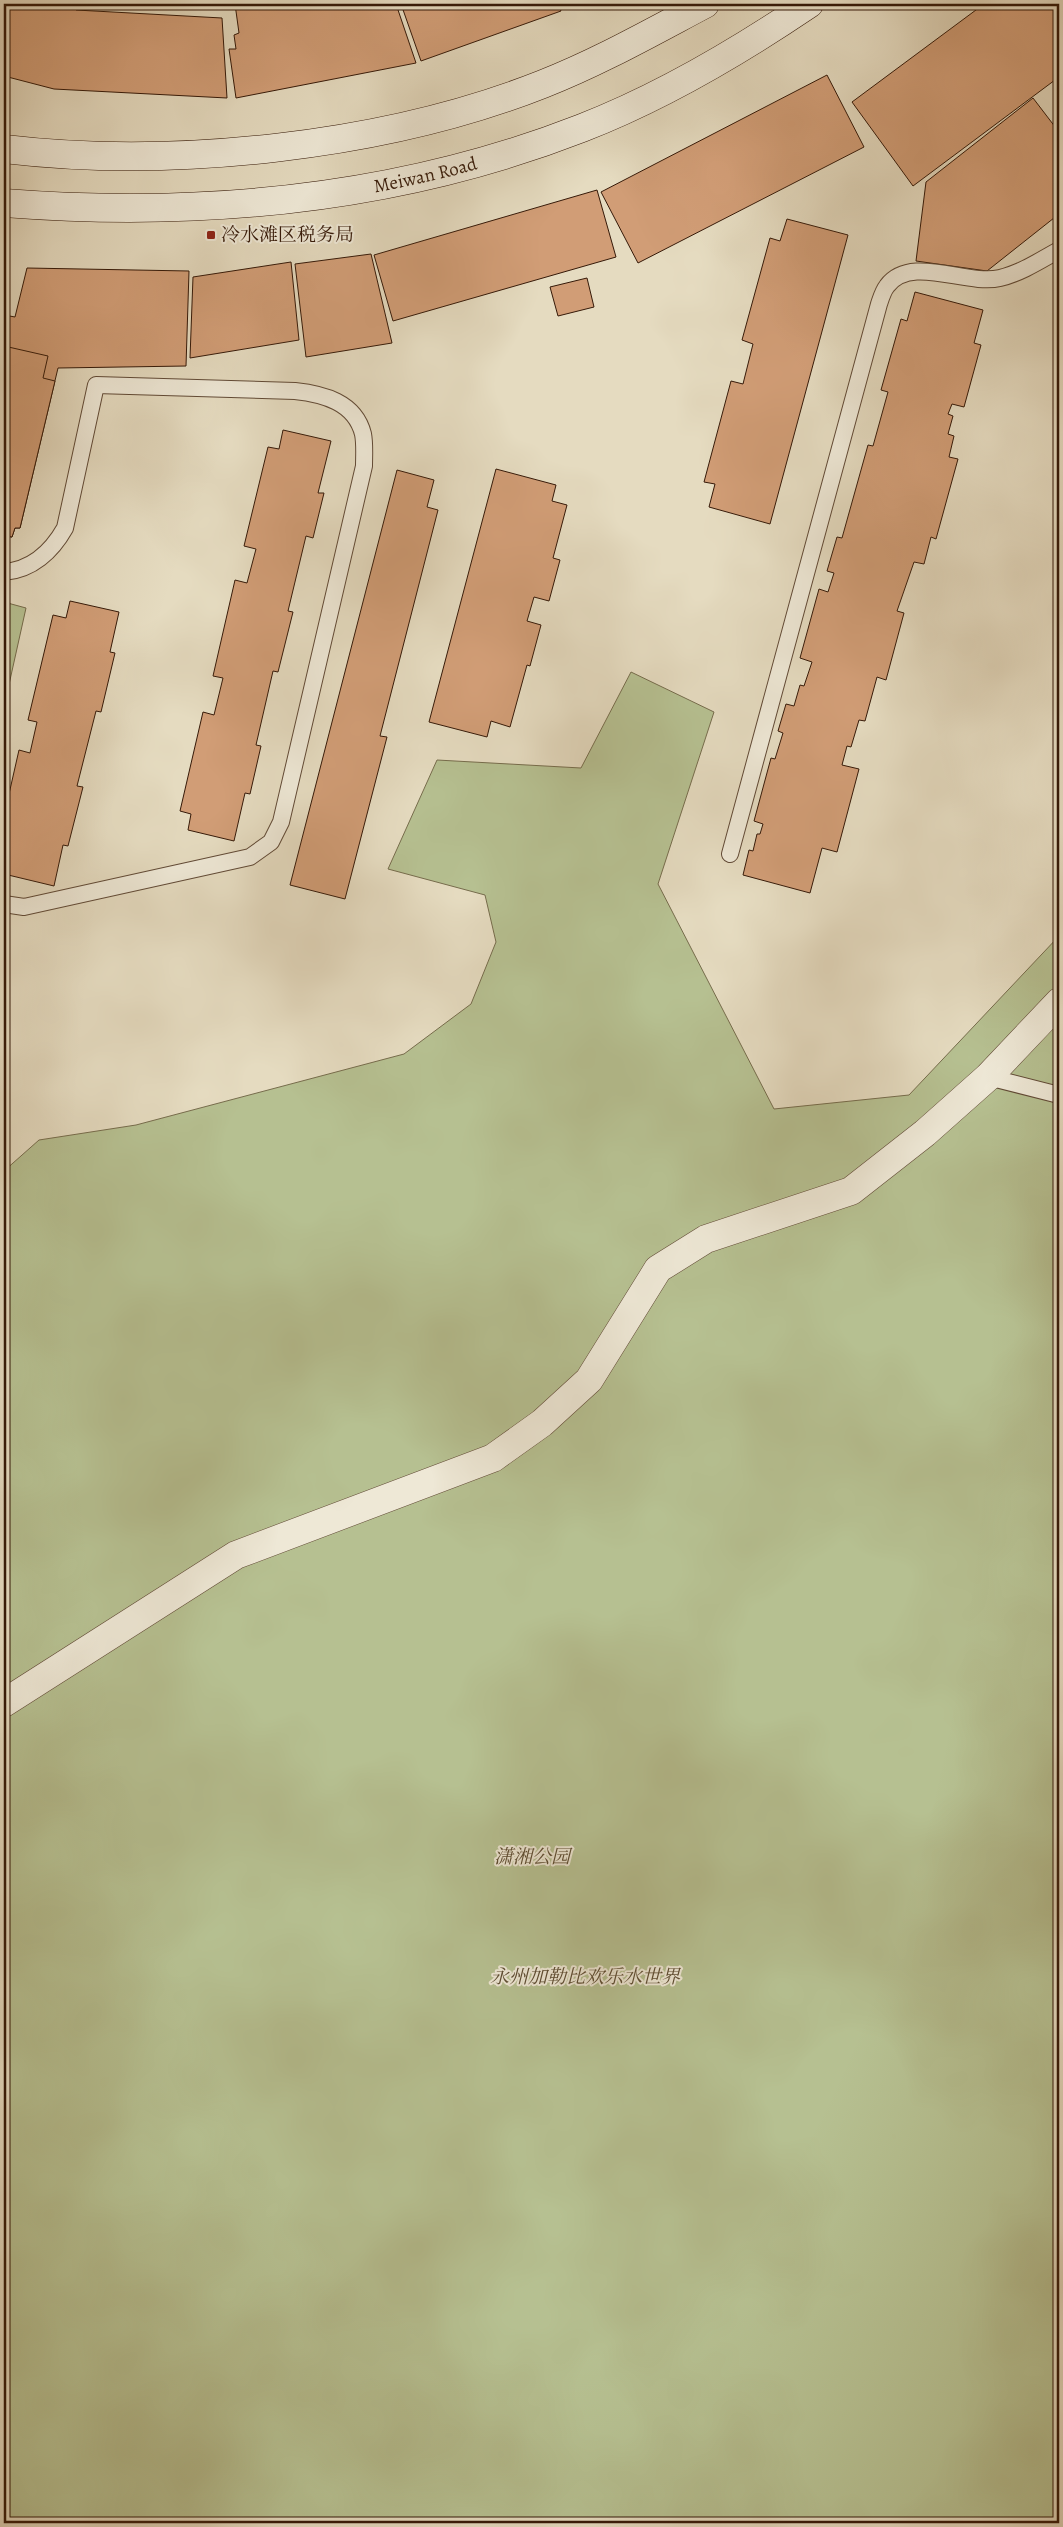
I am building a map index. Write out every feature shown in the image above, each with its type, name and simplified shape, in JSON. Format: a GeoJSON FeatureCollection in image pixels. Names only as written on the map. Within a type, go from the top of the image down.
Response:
{"type":"FeatureCollection","features":[{"type":"Feature","properties":{"kind":"street"},"geometry":{"type":"LineString","coordinates":[[4,149],[74,156],[168,155],[293,144],[396,129],[468,109],[543,84],[628,46],[705,4]]}},
{"type":"Feature","properties":{"kind":"street","name":"Meiwan Road"},"geometry":{"type":"LineString","coordinates":[[4,204],[118,209],[234,205],[320,196],[423,178],[506,155],[591,124],[666,89],[756,40],[809,4]]}},
{"type":"Feature","properties":{"kind":"street"},"geometry":{"type":"LineString","coordinates":[[4,1703],[236,1555],[493,1458],[542,1423],[588,1380],[658,1269],[706,1239],[851,1191],[925,1133],[988,1077],[1059,1002]]}},
{"type":"Feature","properties":{"kind":"lane"},"geometry":{"type":"LineString","coordinates":[[730,854],[878,304],[887,286],[901,274],[918,270],[966,278],[1000,278],[1035,264],[1059,250]]}},
{"type":"Feature","properties":{"kind":"lane"},"geometry":{"type":"LineString","coordinates":[[4,572],[24,568],[39,559],[56,544],[65,528],[96,385],[295,390],[323,394],[351,410],[363,434],[364,466],[281,822],[271,842],[250,858],[24,907],[4,904]]}},
{"type":"Feature","properties":{"kind":"lane"},"geometry":{"type":"LineString","coordinates":[[988,1077],[1059,1095]]}},
{"type":"Feature","properties":{"kind":"green space"},"geometry":{"type":"Polygon","coordinates":[[[4,602],[26,608],[4,707],[4,602]]]}},
{"type":"Feature","properties":{"kind":"green space","name":"潇湘公园"},"geometry":{"type":"Polygon","coordinates":[[[631,672],[714,712],[658,884],[774,1109],[909,1095],[1059,936],[1059,2523],[4,2523],[4,1171],[39,1140],[136,1125],[404,1054],[471,1004],[496,942],[485,895],[388,869],[437,760],[581,768],[631,672]]]}},
{"type":"Feature","properties":{"kind":"building"},"geometry":{"type":"Polygon","coordinates":[[[4,4],[78,4],[76,10],[222,18],[227,98],[54,89],[4,76],[4,4]]]}},
{"type":"Feature","properties":{"kind":"building"},"geometry":{"type":"Polygon","coordinates":[[[235,4],[396,4],[416,63],[236,98],[229,49],[236,49],[234,35],[239,33],[235,4]]]}},
{"type":"Feature","properties":{"kind":"building"},"geometry":{"type":"Polygon","coordinates":[[[401,4],[558,4],[561,11],[421,61],[401,4]]]}},
{"type":"Feature","properties":{"kind":"building"},"geometry":{"type":"Polygon","coordinates":[[[984,4],[1059,4],[1059,77],[913,186],[852,102],[984,4]]]}},
{"type":"Feature","properties":{"kind":"building"},"geometry":{"type":"Polygon","coordinates":[[[827,75],[864,147],[638,263],[601,192],[827,75]]]}},
{"type":"Feature","properties":{"kind":"building"},"geometry":{"type":"Polygon","coordinates":[[[1033,98],[1059,132],[1059,214],[987,271],[916,261],[926,182],[1033,98]]]}},
{"type":"Feature","properties":{"kind":"building"},"geometry":{"type":"Polygon","coordinates":[[[597,190],[616,257],[393,321],[374,255],[597,190]]]}},
{"type":"Feature","properties":{"kind":"building"},"geometry":{"type":"Polygon","coordinates":[[[787,219],[848,235],[770,524],[709,507],[715,484],[704,482],[731,381],[743,384],[753,344],[742,340],[770,238],[780,241],[787,219]]]}},
{"type":"Feature","properties":{"kind":"building"},"geometry":{"type":"Polygon","coordinates":[[[371,254],[392,343],[306,357],[295,264],[371,254]]]}},
{"type":"Feature","properties":{"kind":"building"},"geometry":{"type":"Polygon","coordinates":[[[291,262],[299,340],[190,358],[193,277],[291,262]]]}},
{"type":"Feature","properties":{"kind":"building"},"geometry":{"type":"Polygon","coordinates":[[[27,268],[189,271],[186,366],[58,368],[20,528],[15,528],[12,537],[5,536],[4,541],[4,315],[15,317],[27,268]]]}},
{"type":"Feature","properties":{"kind":"building"},"geometry":{"type":"Polygon","coordinates":[[[587,278],[594,307],[558,316],[550,287],[587,278]]]}},
{"type":"Feature","properties":{"kind":"building"},"geometry":{"type":"Polygon","coordinates":[[[915,292],[983,310],[974,343],[981,345],[964,407],[952,404],[948,414],[953,416],[948,434],[954,436],[949,457],[958,459],[936,539],[931,537],[924,564],[914,562],[897,611],[904,613],[886,680],[877,677],[865,721],[859,720],[851,747],[847,746],[842,765],[859,769],[837,852],[822,848],[810,893],[743,875],[749,850],[753,851],[757,834],[760,834],[763,824],[754,821],[771,758],[775,759],[783,733],[778,731],[786,704],[794,706],[800,685],[804,686],[812,662],[800,658],[819,589],[828,592],[834,573],[827,571],[837,537],[842,538],[868,445],[873,446],[888,392],[881,390],[901,319],[907,321],[915,292]]]}},
{"type":"Feature","properties":{"kind":"building"},"geometry":{"type":"Polygon","coordinates":[[[4,346],[48,356],[43,378],[55,381],[20,528],[15,528],[12,537],[5,536],[4,541],[4,346]]]}},
{"type":"Feature","properties":{"kind":"building"},"geometry":{"type":"Polygon","coordinates":[[[283,430],[331,441],[318,493],[324,493],[313,538],[306,536],[288,611],[293,612],[278,672],[273,671],[256,745],[261,746],[250,794],[245,793],[234,841],[188,830],[191,814],[180,811],[203,712],[214,715],[223,678],[213,676],[235,580],[247,583],[256,549],[244,546],[268,447],[279,449],[283,430]]]}},
{"type":"Feature","properties":{"kind":"building"},"geometry":{"type":"Polygon","coordinates":[[[496,469],[556,485],[552,501],[567,505],[553,558],[560,560],[549,601],[534,597],[527,621],[541,625],[530,666],[527,665],[510,727],[491,721],[487,737],[429,722],[496,469]]]}},
{"type":"Feature","properties":{"kind":"building"},"geometry":{"type":"Polygon","coordinates":[[[397,470],[434,480],[427,507],[438,510],[380,736],[387,737],[345,899],[290,885],[397,470]]]}},
{"type":"Feature","properties":{"kind":"building"},"geometry":{"type":"Polygon","coordinates":[[[70,601],[119,612],[110,652],[115,653],[101,712],[96,711],[77,786],[83,787],[68,846],[63,845],[54,886],[4,874],[6,857],[4,857],[4,816],[19,750],[30,753],[37,722],[28,720],[53,615],[66,618],[70,601]]]}},
{"type":"Feature","properties":{"kind":"place","name":"冷水滩区税务局"},"geometry":{"type":"Point","coordinates":[211,235]}},
{"type":"Feature","properties":{"kind":"park label","name":"永州加勒比欢乐水世界"},"geometry":{"type":"Point","coordinates":[585,1977]}}]}
